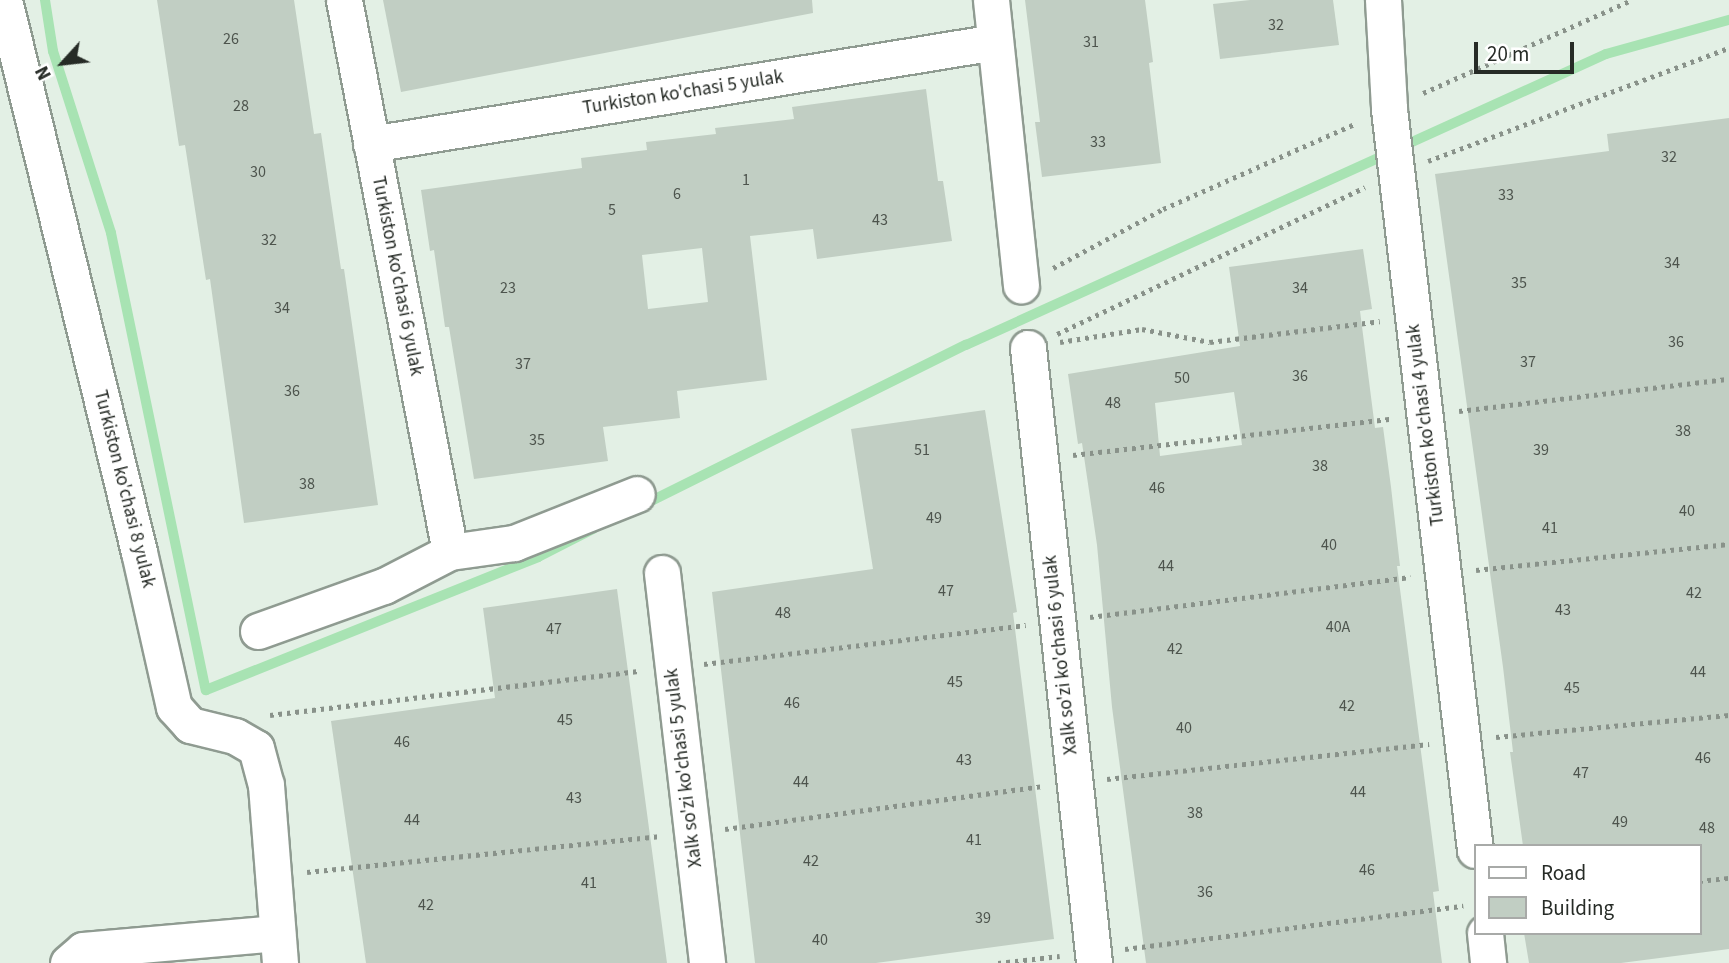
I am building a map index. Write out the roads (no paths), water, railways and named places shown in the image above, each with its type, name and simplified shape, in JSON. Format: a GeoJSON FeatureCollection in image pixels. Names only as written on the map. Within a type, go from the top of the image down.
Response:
{"type":"FeatureCollection","features":[{"type":"Feature","properties":{"kind":"street","name":"Turkiston ko'chasi 8 yulak"},"geometry":{"type":"LineString","coordinates":[[4,0],[139,552],[174,707],[190,725],[235,736],[256,748],[266,785],[279,948]]}},
{"type":"Feature","properties":{"kind":"street","name":"Turkiston ko'chasi 6 yulak"},"geometry":{"type":"LineString","coordinates":[[344,0],[450,552]]}},
{"type":"Feature","properties":{"kind":"street"},"geometry":{"type":"LineString","coordinates":[[991,0],[1021,285]]}},
{"type":"Feature","properties":{"kind":"street","name":"Turkiston ko'chasi 4 yulak"},"geometry":{"type":"LineString","coordinates":[[1383,0],[1389,108],[1474,844]]}},
{"type":"Feature","properties":{"kind":"street","name":"Turkiston ko'chasi 5 yulak"},"geometry":{"type":"LineString","coordinates":[[371,144],[995,42]]}},
{"type":"Feature","properties":{"kind":"street","name":"Xalk so'zi ko'chasi 6 yulak"},"geometry":{"type":"LineString","coordinates":[[1028,348],[1093,958]]}},
{"type":"Feature","properties":{"kind":"street"},"geometry":{"type":"LineString","coordinates":[[258,631],[384,586],[450,552],[514,544],[637,494]]}},
{"type":"Feature","properties":{"kind":"street","name":"Xalk so'zi ko'chasi 5 yulak"},"geometry":{"type":"LineString","coordinates":[[662,573],[707,963]]}},
{"type":"Feature","properties":{"kind":"street"},"geometry":{"type":"LineString","coordinates":[[1485,935],[1488,963]]}},
{"type":"Feature","properties":{"kind":"street"},"geometry":{"type":"LineString","coordinates":[[68,963],[83,950],[279,948]]}},
{"type":"Feature","properties":{"kind":"waterway"},"geometry":{"type":"LineString","coordinates":[[45,0],[53,51],[111,233],[206,690],[538,557],[593,529]]}},
{"type":"Feature","properties":{"kind":"waterway"},"geometry":{"type":"LineString","coordinates":[[1401,147],[1606,54],[1729,20]]}},
{"type":"Feature","properties":{"kind":"waterway"},"geometry":{"type":"LineString","coordinates":[[641,506],[966,345],[1387,154]]}}]}
